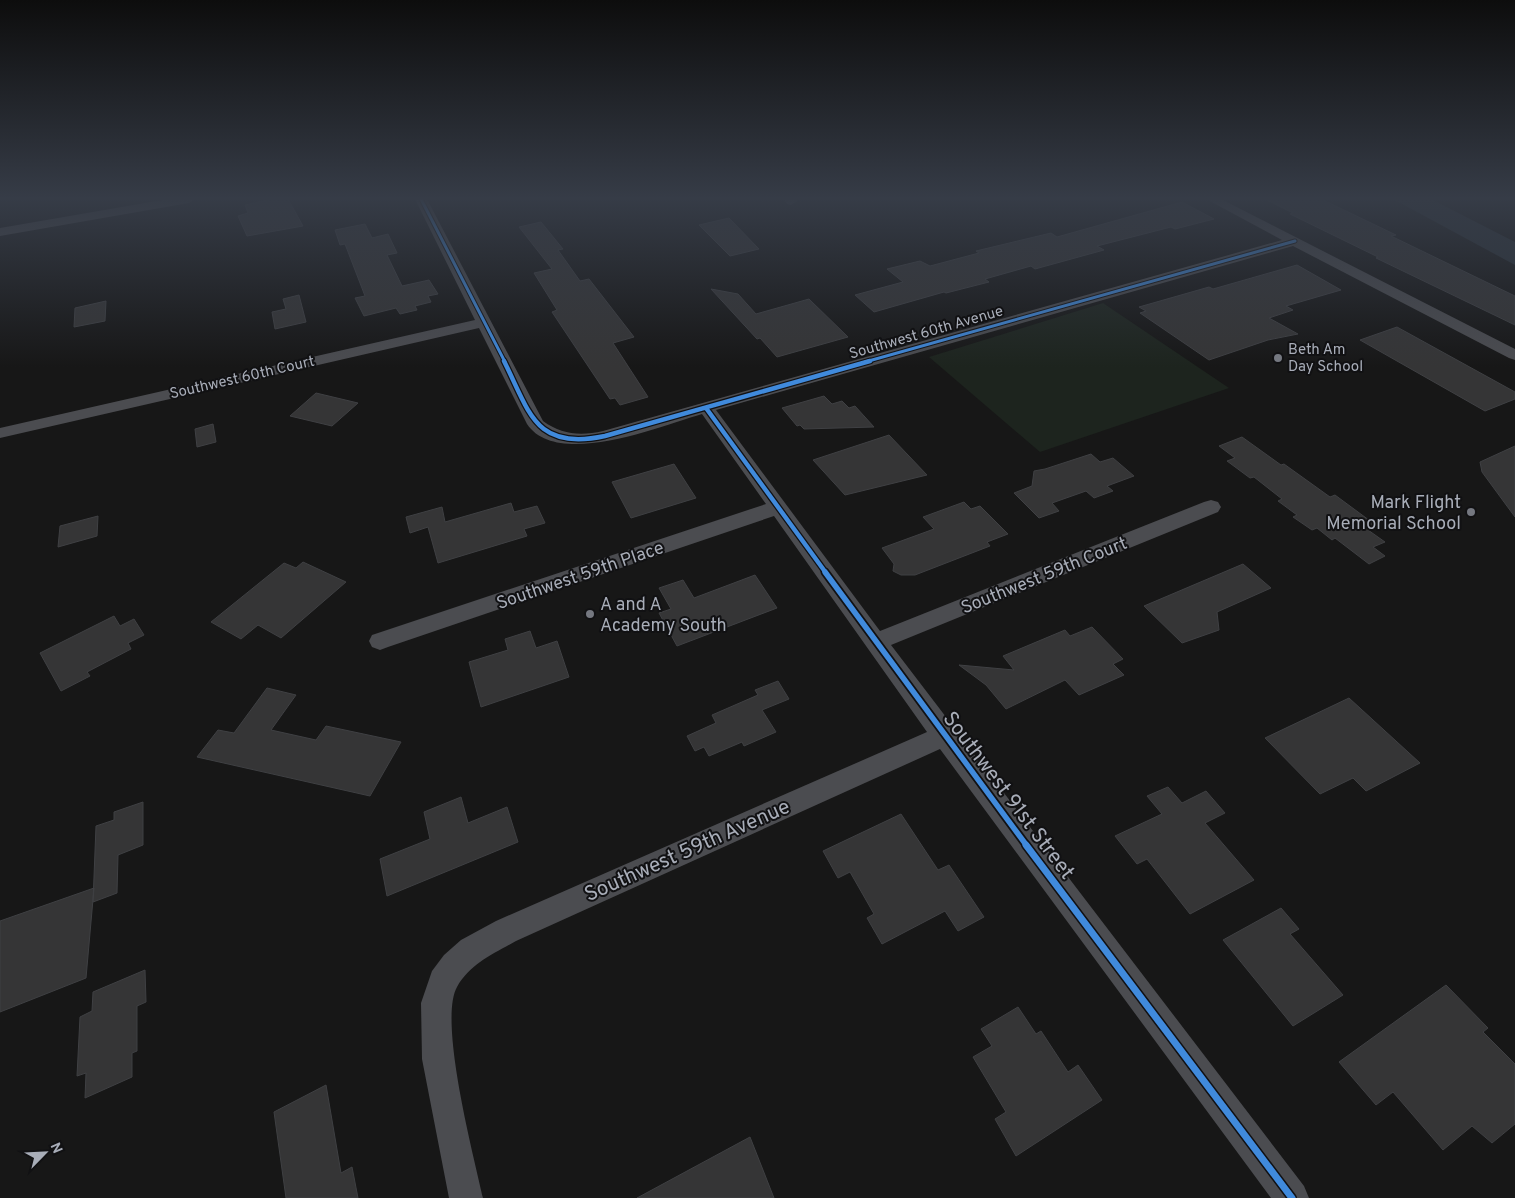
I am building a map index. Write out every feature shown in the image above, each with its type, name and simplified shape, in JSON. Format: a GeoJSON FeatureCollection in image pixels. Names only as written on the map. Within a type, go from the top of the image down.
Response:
{"type":"FeatureCollection","features":[{"type":"Feature","properties":{"kind":"street","name":"Southwest 60th Avenue"},"geometry":{"type":"LineString","coordinates":[[450,255],[536,424],[542,430],[564,438],[593,439],[1245,255]]}},
{"type":"Feature","properties":{"kind":"street"},"geometry":{"type":"LineString","coordinates":[[1321,255],[1515,355]]}},
{"type":"Feature","properties":{"kind":"street","name":"Southwest 60th Court"},"geometry":{"type":"LineString","coordinates":[[0,433],[484,322]]}},
{"type":"Feature","properties":{"kind":"street","name":"Southwest 91st Street"},"geometry":{"type":"LineString","coordinates":[[706,408],[944,736],[1292,1198]]}},
{"type":"Feature","properties":{"kind":"street","name":"Southwest 59th Place"},"geometry":{"type":"LineString","coordinates":[[380,641],[778,507]]}},
{"type":"Feature","properties":{"kind":"street","name":"Southwest 59th Court"},"geometry":{"type":"LineString","coordinates":[[876,642],[1211,507]]}},
{"type":"Feature","properties":{"kind":"street","name":"Southwest 59th Avenue"},"geometry":{"type":"LineString","coordinates":[[466,1198],[438,1059],[436,1003],[443,982],[454,965],[471,950],[506,931],[944,736]]}},
{"type":"Feature","properties":{"kind":"shaded area"},"geometry":{"type":"Polygon","coordinates":[[[1496,255],[1515,255],[1515,265],[1496,255]]]}},
{"type":"Feature","properties":{"kind":"shaded area"},"geometry":{"type":"Polygon","coordinates":[[[1103,303],[1229,388],[1040,452],[929,357],[1103,303]]]}},
{"type":"Feature","properties":{"kind":"building"},"geometry":{"type":"Polygon","coordinates":[[[349,255],[387,255],[402,286],[429,280],[438,294],[428,296],[431,302],[415,306],[417,310],[400,314],[396,308],[364,316],[355,298],[365,296],[349,255]]]}},
{"type":"Feature","properties":{"kind":"building"},"geometry":{"type":"Polygon","coordinates":[[[541,255],[561,255],[580,281],[589,279],[634,337],[613,343],[648,397],[620,405],[615,398],[610,399],[552,312],[557,310],[534,273],[552,269],[541,255]]]}},
{"type":"Feature","properties":{"kind":"building"},"geometry":{"type":"Polygon","coordinates":[[[972,255],[1086,255],[1035,269],[1031,266],[985,279],[989,282],[944,292],[874,312],[855,295],[903,282],[887,269],[920,261],[930,266],[972,255]]]}},
{"type":"Feature","properties":{"kind":"building"},"geometry":{"type":"Polygon","coordinates":[[[1374,255],[1430,255],[1515,296],[1515,325],[1376,258],[1378,257],[1374,255]]]}},
{"type":"Feature","properties":{"kind":"building"},"geometry":{"type":"Polygon","coordinates":[[[1297,265],[1341,290],[1286,306],[1293,310],[1269,318],[1298,334],[1268,340],[1209,360],[1140,313],[1146,311],[1139,307],[1209,287],[1213,289],[1297,265]]]}},
{"type":"Feature","properties":{"kind":"building"},"geometry":{"type":"Polygon","coordinates":[[[711,289],[738,294],[756,314],[809,299],[848,337],[777,357],[760,338],[757,339],[711,289]]]}},
{"type":"Feature","properties":{"kind":"building"},"geometry":{"type":"Polygon","coordinates":[[[299,295],[306,322],[275,329],[272,312],[286,309],[283,299],[299,295]]]}},
{"type":"Feature","properties":{"kind":"building"},"geometry":{"type":"Polygon","coordinates":[[[106,301],[105,321],[74,327],[75,308],[106,301]]]}},
{"type":"Feature","properties":{"kind":"building"},"geometry":{"type":"Polygon","coordinates":[[[1397,327],[1515,392],[1515,399],[1485,411],[1360,340],[1397,327]]]}},
{"type":"Feature","properties":{"kind":"building"},"geometry":{"type":"Polygon","coordinates":[[[316,393],[358,403],[332,426],[290,416],[316,393]]]}},
{"type":"Feature","properties":{"kind":"building"},"geometry":{"type":"Polygon","coordinates":[[[824,396],[832,404],[842,401],[849,408],[855,406],[874,427],[804,429],[800,425],[797,426],[782,408],[824,396]]]}},
{"type":"Feature","properties":{"kind":"building"},"geometry":{"type":"Polygon","coordinates":[[[213,424],[216,442],[197,447],[195,429],[213,424]]]}},
{"type":"Feature","properties":{"kind":"building"},"geometry":{"type":"Polygon","coordinates":[[[889,435],[927,475],[845,495],[813,460],[889,435]]]}},
{"type":"Feature","properties":{"kind":"building"},"geometry":{"type":"Polygon","coordinates":[[[1242,437],[1330,497],[1335,495],[1377,526],[1368,530],[1385,542],[1373,547],[1385,556],[1369,564],[1335,538],[1332,540],[1317,528],[1312,530],[1293,517],[1297,515],[1278,501],[1282,499],[1254,477],[1250,478],[1227,461],[1235,458],[1219,446],[1242,437]]]}},
{"type":"Feature","properties":{"kind":"building"},"geometry":{"type":"Polygon","coordinates":[[[1515,446],[1515,517],[1482,472],[1480,462],[1515,446]]]}},
{"type":"Feature","properties":{"kind":"building"},"geometry":{"type":"Polygon","coordinates":[[[1091,454],[1100,462],[1113,458],[1134,476],[1107,486],[1113,491],[1094,498],[1086,491],[1052,503],[1059,511],[1039,518],[1014,493],[1032,486],[1034,471],[1091,454]]]}},
{"type":"Feature","properties":{"kind":"building"},"geometry":{"type":"Polygon","coordinates":[[[674,464],[696,498],[631,518],[612,482],[674,464]]]}},
{"type":"Feature","properties":{"kind":"building"},"geometry":{"type":"Polygon","coordinates":[[[964,502],[971,509],[980,506],[1008,534],[987,542],[990,546],[915,575],[901,575],[893,571],[894,564],[882,548],[934,529],[923,517],[964,502]]]}},
{"type":"Feature","properties":{"kind":"building"},"geometry":{"type":"Polygon","coordinates":[[[511,503],[514,512],[537,506],[545,523],[524,529],[527,536],[438,563],[428,527],[410,533],[406,517],[442,507],[445,522],[511,503]]]}},
{"type":"Feature","properties":{"kind":"building"},"geometry":{"type":"Polygon","coordinates":[[[98,516],[97,536],[58,547],[60,526],[98,516]]]}},
{"type":"Feature","properties":{"kind":"building"},"geometry":{"type":"Polygon","coordinates":[[[303,562],[346,582],[281,638],[258,625],[241,639],[211,622],[284,563],[296,568],[303,562]]]}},
{"type":"Feature","properties":{"kind":"building"},"geometry":{"type":"Polygon","coordinates":[[[1243,564],[1271,588],[1217,612],[1219,630],[1182,643],[1144,606],[1243,564]]]}},
{"type":"Feature","properties":{"kind":"building"},"geometry":{"type":"Polygon","coordinates":[[[755,575],[777,608],[677,646],[659,613],[671,609],[659,588],[683,580],[694,598],[755,575]]]}},
{"type":"Feature","properties":{"kind":"building"},"geometry":{"type":"Polygon","coordinates":[[[114,616],[120,626],[134,619],[144,635],[128,643],[131,649],[87,672],[90,676],[61,691],[40,653],[114,616]]]}},
{"type":"Feature","properties":{"kind":"building"},"geometry":{"type":"Polygon","coordinates":[[[1092,627],[1123,659],[1113,664],[1124,675],[1079,695],[1065,680],[1006,709],[986,685],[959,665],[1014,670],[1003,656],[1065,630],[1070,636],[1092,627]]]}},
{"type":"Feature","properties":{"kind":"building"},"geometry":{"type":"Polygon","coordinates":[[[530,631],[536,648],[557,641],[569,677],[481,707],[469,662],[508,650],[505,639],[530,631]]]}},
{"type":"Feature","properties":{"kind":"building"},"geometry":{"type":"Polygon","coordinates":[[[778,681],[789,699],[762,710],[776,732],[744,746],[742,742],[709,756],[704,747],[695,751],[687,736],[716,723],[712,715],[758,695],[755,690],[778,681]]]}},
{"type":"Feature","properties":{"kind":"building"},"geometry":{"type":"Polygon","coordinates":[[[267,688],[296,695],[271,730],[316,740],[326,726],[401,742],[370,796],[197,757],[218,730],[234,733],[267,688]]]}},
{"type":"Feature","properties":{"kind":"building"},"geometry":{"type":"Polygon","coordinates":[[[1349,698],[1420,763],[1366,791],[1353,778],[1320,794],[1265,738],[1349,698]]]}},
{"type":"Feature","properties":{"kind":"building"},"geometry":{"type":"Polygon","coordinates":[[[1168,787],[1182,803],[1206,791],[1225,813],[1205,823],[1254,880],[1190,914],[1147,859],[1137,864],[1115,836],[1162,814],[1147,796],[1168,787]]]}},
{"type":"Feature","properties":{"kind":"building"},"geometry":{"type":"Polygon","coordinates":[[[461,797],[468,823],[507,807],[518,842],[387,896],[380,859],[430,839],[424,812],[461,797]]]}},
{"type":"Feature","properties":{"kind":"building"},"geometry":{"type":"Polygon","coordinates":[[[143,802],[143,845],[118,855],[117,893],[93,902],[96,826],[114,820],[114,812],[143,802]]]}},
{"type":"Feature","properties":{"kind":"building"},"geometry":{"type":"Polygon","coordinates":[[[901,814],[938,870],[949,865],[984,917],[958,931],[945,911],[882,944],[867,918],[874,914],[850,872],[838,878],[823,851],[901,814]]]}},
{"type":"Feature","properties":{"kind":"building"},"geometry":{"type":"Polygon","coordinates":[[[94,888],[86,978],[0,1012],[0,921],[94,888]]]}},
{"type":"Feature","properties":{"kind":"building"},"geometry":{"type":"Polygon","coordinates":[[[1281,908],[1299,929],[1290,934],[1343,995],[1293,1026],[1223,940],[1281,908]]]}},
{"type":"Feature","properties":{"kind":"building"},"geometry":{"type":"Polygon","coordinates":[[[145,970],[146,1002],[137,1006],[137,1051],[132,1053],[132,1077],[85,1098],[86,1073],[77,1076],[80,1017],[92,1011],[93,992],[145,970]]]}},
{"type":"Feature","properties":{"kind":"building"},"geometry":{"type":"Polygon","coordinates":[[[1446,985],[1488,1028],[1483,1032],[1515,1064],[1515,1124],[1492,1143],[1472,1126],[1443,1150],[1393,1092],[1376,1105],[1339,1062],[1446,985]]]}},
{"type":"Feature","properties":{"kind":"building"},"geometry":{"type":"Polygon","coordinates":[[[1018,1007],[1036,1034],[1041,1031],[1068,1072],[1078,1065],[1102,1100],[1016,1156],[995,1119],[1006,1112],[973,1057],[992,1046],[981,1029],[1018,1007]]]}},
{"type":"Feature","properties":{"kind":"building"},"geometry":{"type":"Polygon","coordinates":[[[326,1085],[341,1173],[352,1167],[358,1198],[286,1198],[274,1112],[326,1085]]]}},
{"type":"Feature","properties":{"kind":"building"},"geometry":{"type":"Polygon","coordinates":[[[750,1137],[774,1198],[637,1198],[750,1137]]]}},
{"type":"Feature","properties":{"kind":"cycle path"},"geometry":{"type":"LineString","coordinates":[[450,255],[536,424],[551,434],[578,440],[605,436],[1246,255]]}},
{"type":"Feature","properties":{"kind":"cycle path"},"geometry":{"type":"LineString","coordinates":[[706,408],[944,736],[1292,1198]]}},
{"type":"Feature","properties":{"kind":"place","name":"Beth Am Day School"},"geometry":{"type":"Point","coordinates":[1278,358]}},
{"type":"Feature","properties":{"kind":"place","name":"Mark Flight Memorial School"},"geometry":{"type":"Point","coordinates":[1471,512]}},
{"type":"Feature","properties":{"kind":"place","name":"A and A Academy South"},"geometry":{"type":"Point","coordinates":[590,614]}}]}
